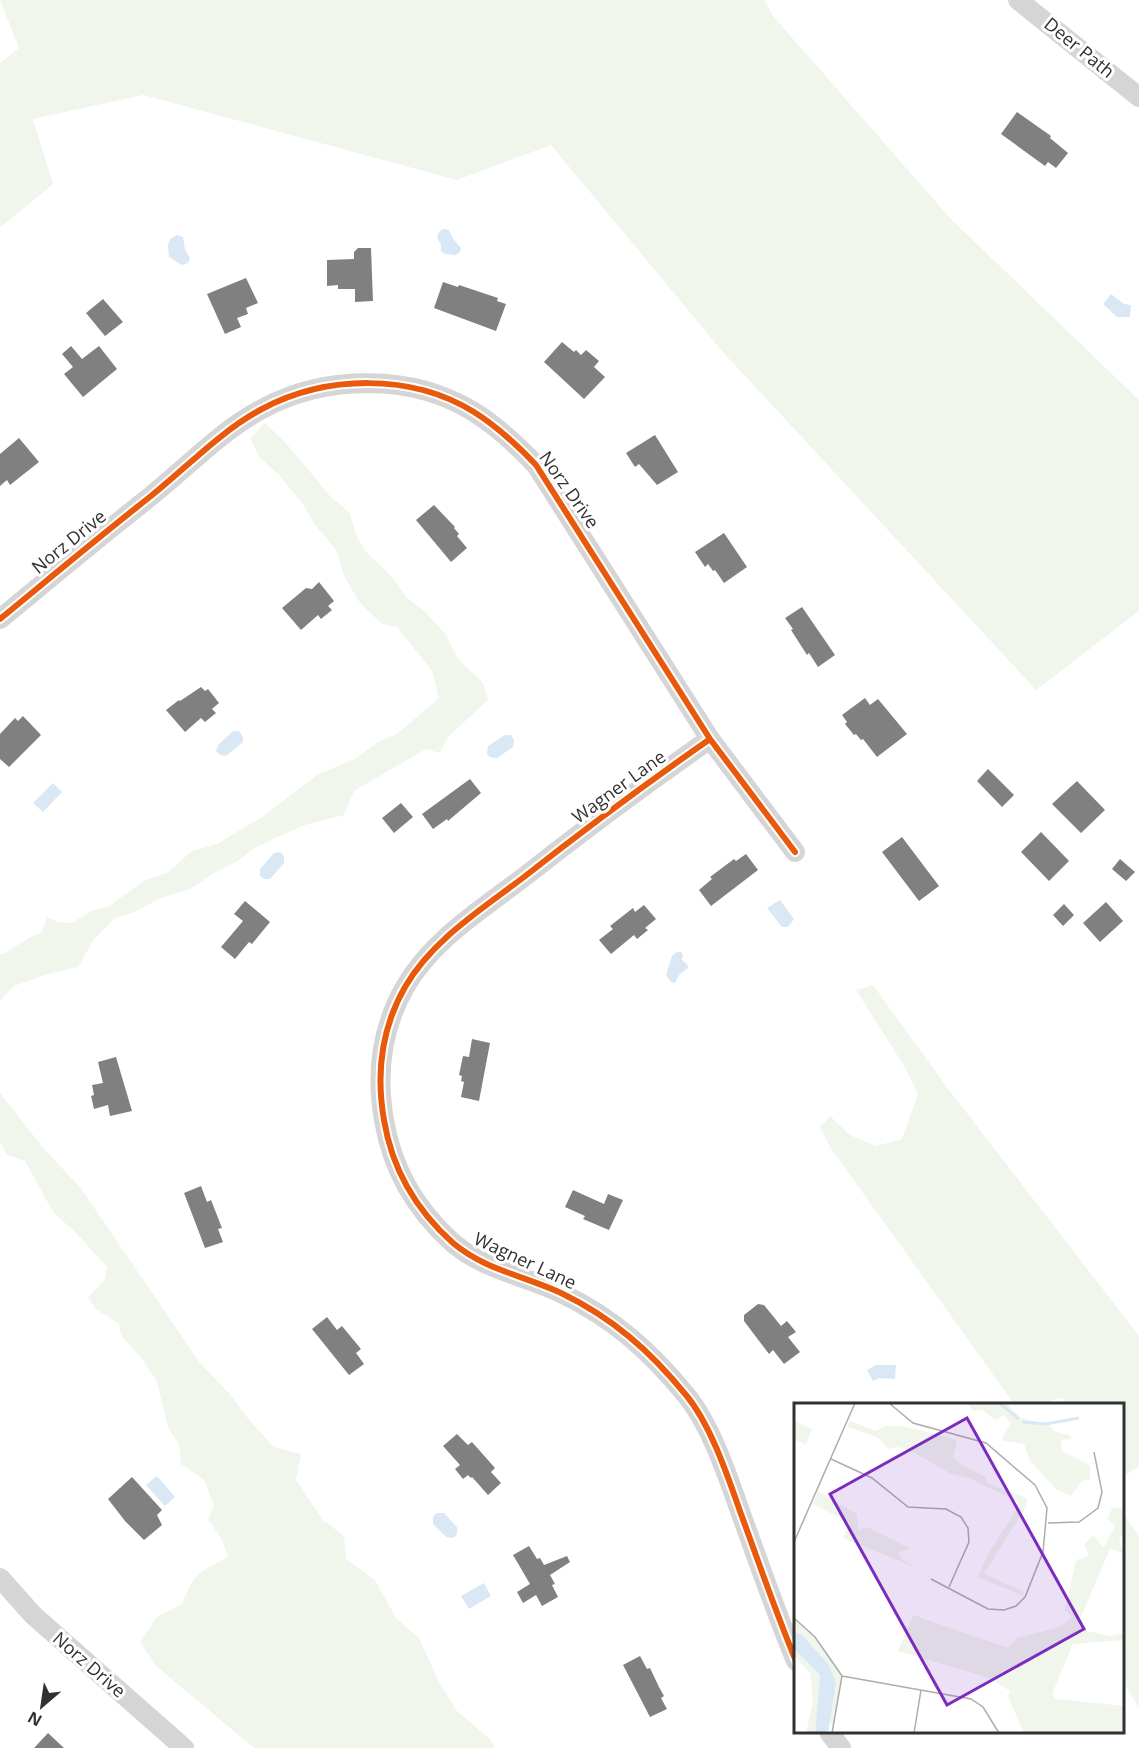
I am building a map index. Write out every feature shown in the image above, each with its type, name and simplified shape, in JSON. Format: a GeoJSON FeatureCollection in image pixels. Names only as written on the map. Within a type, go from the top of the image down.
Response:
{"type":"FeatureCollection","features":[{"type":"Feature","properties":{"kind":"street","name":"Deer Path"},"geometry":{"type":"LineString","coordinates":[[1018,0],[1139,97]]}},
{"type":"Feature","properties":{"kind":"street","name":"Norz Drive"},"geometry":{"type":"LineString","coordinates":[[0,619],[211,445],[260,410],[288,397],[349,384],[384,384],[410,388],[441,397],[473,411],[508,436],[536,465],[560,499],[710,739],[795,852]]}},
{"type":"Feature","properties":{"kind":"street","name":"Wagner Lane"},"geometry":{"type":"LineString","coordinates":[[710,739],[460,925],[426,957],[406,985],[388,1023],[383,1047],[379,1092],[388,1142],[399,1173],[412,1198],[438,1229],[456,1245],[480,1261],[558,1292],[599,1313],[647,1350],[689,1398],[703,1421],[729,1480],[794,1658]]}},
{"type":"Feature","properties":{"kind":"street","name":"Norz Drive"},"geometry":{"type":"LineString","coordinates":[[0,1578],[33,1615],[184,1748]]}},
{"type":"Feature","properties":{"kind":"street"},"geometry":{"type":"LineString","coordinates":[[830,1733],[841,1748]]}},
{"type":"Feature","properties":{"kind":"shaded area"},"geometry":{"type":"Polygon","coordinates":[[[0,0],[764,0],[774,17],[950,218],[1139,400],[1139,611],[1036,690],[721,350],[551,145],[457,180],[143,95],[33,119],[53,184],[0,228],[0,63],[19,48],[0,0]]]}},
{"type":"Feature","properties":{"kind":"shaded area"},"geometry":{"type":"Polygon","coordinates":[[[443,229],[449,230],[461,248],[456,255],[445,254],[441,251],[437,237],[443,229]]]}},
{"type":"Feature","properties":{"kind":"shaded area"},"geometry":{"type":"Polygon","coordinates":[[[177,235],[183,237],[185,250],[190,258],[188,263],[182,265],[169,257],[170,239],[177,235]]]}},
{"type":"Feature","properties":{"kind":"shaded area"},"geometry":{"type":"Polygon","coordinates":[[[1111,294],[1124,304],[1131,305],[1130,317],[1117,317],[1103,304],[1111,294]]]}},
{"type":"Feature","properties":{"kind":"shaded area"},"geometry":{"type":"Polygon","coordinates":[[[265,423],[286,443],[331,497],[350,513],[356,535],[366,552],[392,577],[407,598],[423,610],[445,633],[458,659],[483,683],[488,700],[448,737],[440,753],[426,749],[354,791],[344,815],[305,825],[280,836],[253,849],[238,861],[190,889],[161,898],[132,913],[115,918],[94,939],[78,967],[48,974],[14,986],[0,1001],[0,955],[41,933],[47,917],[58,922],[72,923],[91,911],[109,906],[145,880],[167,873],[192,851],[217,844],[262,817],[318,774],[355,759],[378,742],[397,734],[439,698],[432,671],[397,627],[382,624],[360,603],[344,576],[337,551],[281,477],[259,457],[250,438],[265,423]]]}},
{"type":"Feature","properties":{"kind":"shaded area"},"geometry":{"type":"Polygon","coordinates":[[[233,731],[239,731],[243,742],[226,756],[220,755],[216,751],[218,745],[233,731]]]}},
{"type":"Feature","properties":{"kind":"shaded area"},"geometry":{"type":"Polygon","coordinates":[[[505,735],[511,735],[514,740],[513,747],[497,758],[490,757],[487,754],[488,746],[505,735]]]}},
{"type":"Feature","properties":{"kind":"shaded area"},"geometry":{"type":"Polygon","coordinates":[[[53,783],[62,792],[43,812],[33,803],[53,783]]]}},
{"type":"Feature","properties":{"kind":"shaded area"},"geometry":{"type":"Polygon","coordinates":[[[280,852],[284,856],[284,863],[270,879],[264,879],[260,876],[260,869],[274,853],[280,852]]]}},
{"type":"Feature","properties":{"kind":"shaded area"},"geometry":{"type":"Polygon","coordinates":[[[780,900],[794,919],[788,927],[782,927],[767,908],[780,900]]]}},
{"type":"Feature","properties":{"kind":"shaded area"},"geometry":{"type":"Polygon","coordinates":[[[681,952],[682,960],[688,968],[679,975],[675,983],[671,982],[666,975],[672,956],[681,952]]]}},
{"type":"Feature","properties":{"kind":"shaded area"},"geometry":{"type":"Polygon","coordinates":[[[873,985],[946,1086],[1139,1336],[1139,1466],[1124,1478],[1124,1403],[1068,1403],[1062,1398],[1041,1403],[1013,1403],[830,1147],[820,1127],[830,1116],[850,1135],[876,1146],[902,1139],[918,1094],[906,1069],[856,990],[873,985]]]}},
{"type":"Feature","properties":{"kind":"shaded area"},"geometry":{"type":"Polygon","coordinates":[[[0,1093],[45,1150],[80,1187],[200,1363],[229,1393],[274,1447],[301,1454],[296,1480],[323,1520],[344,1536],[346,1559],[375,1580],[396,1618],[419,1638],[440,1684],[457,1711],[490,1739],[495,1748],[254,1748],[156,1666],[140,1642],[157,1617],[182,1604],[199,1574],[228,1557],[222,1540],[208,1519],[214,1506],[204,1480],[181,1464],[179,1445],[168,1427],[157,1382],[142,1359],[121,1335],[119,1324],[96,1309],[88,1298],[105,1279],[107,1267],[53,1212],[25,1161],[7,1155],[0,1142],[0,1093]]]}},
{"type":"Feature","properties":{"kind":"shaded area"},"geometry":{"type":"Polygon","coordinates":[[[876,1365],[896,1365],[895,1379],[879,1378],[873,1381],[867,1370],[876,1365]]]}},
{"type":"Feature","properties":{"kind":"shaded area"},"geometry":{"type":"Polygon","coordinates":[[[157,1476],[175,1497],[165,1506],[146,1485],[157,1476]]]}},
{"type":"Feature","properties":{"kind":"shaded area"},"geometry":{"type":"Polygon","coordinates":[[[437,1513],[444,1513],[457,1527],[457,1534],[453,1538],[446,1537],[433,1524],[433,1517],[437,1513]]]}},
{"type":"Feature","properties":{"kind":"shaded area"},"geometry":{"type":"Polygon","coordinates":[[[1124,1515],[1139,1536],[1139,1708],[1124,1683],[1124,1515]]]}},
{"type":"Feature","properties":{"kind":"shaded area"},"geometry":{"type":"Polygon","coordinates":[[[484,1583],[491,1596],[469,1609],[461,1596],[484,1583]]]}},
{"type":"Feature","properties":{"kind":"building"},"geometry":{"type":"Polygon","coordinates":[[[1017,112],[1051,136],[1050,138],[1068,153],[1056,168],[1048,162],[1045,166],[1001,134],[1017,112]]]}},
{"type":"Feature","properties":{"kind":"building"},"geometry":{"type":"Polygon","coordinates":[[[358,248],[371,248],[373,301],[355,302],[355,289],[338,289],[338,285],[327,286],[327,260],[354,259],[354,252],[358,248]]]}},
{"type":"Feature","properties":{"kind":"building"},"geometry":{"type":"Polygon","coordinates":[[[246,278],[258,303],[246,308],[248,314],[237,318],[241,327],[225,334],[207,294],[246,278]]]}},
{"type":"Feature","properties":{"kind":"building"},"geometry":{"type":"Polygon","coordinates":[[[443,282],[498,298],[497,301],[506,304],[496,331],[434,308],[443,282]]]}},
{"type":"Feature","properties":{"kind":"building"},"geometry":{"type":"Polygon","coordinates":[[[103,299],[123,322],[105,336],[86,313],[103,299]]]}},
{"type":"Feature","properties":{"kind":"building"},"geometry":{"type":"Polygon","coordinates":[[[562,342],[581,355],[586,350],[599,361],[594,367],[605,377],[584,399],[544,362],[562,342]]]}},
{"type":"Feature","properties":{"kind":"building"},"geometry":{"type":"Polygon","coordinates":[[[71,346],[82,359],[99,346],[117,369],[83,397],[64,374],[73,367],[62,354],[71,346]]]}},
{"type":"Feature","properties":{"kind":"building"},"geometry":{"type":"Polygon","coordinates":[[[655,435],[678,472],[657,485],[639,464],[635,467],[626,453],[655,435]]]}},
{"type":"Feature","properties":{"kind":"building"},"geometry":{"type":"Polygon","coordinates":[[[19,438],[39,462],[10,485],[7,480],[0,486],[0,454],[19,438]]]}},
{"type":"Feature","properties":{"kind":"building"},"geometry":{"type":"Polygon","coordinates":[[[434,505],[455,527],[459,534],[457,536],[467,548],[451,562],[416,520],[434,505]]]}},
{"type":"Feature","properties":{"kind":"building"},"geometry":{"type":"Polygon","coordinates":[[[724,533],[747,567],[724,583],[708,564],[705,567],[695,552],[724,533]]]}},
{"type":"Feature","properties":{"kind":"building"},"geometry":{"type":"Polygon","coordinates":[[[319,582],[334,601],[328,606],[332,610],[321,619],[318,615],[301,630],[282,608],[306,588],[312,589],[319,582]]]}},
{"type":"Feature","properties":{"kind":"building"},"geometry":{"type":"Polygon","coordinates":[[[802,607],[835,655],[818,667],[809,653],[807,655],[785,618],[802,607]]]}},
{"type":"Feature","properties":{"kind":"building"},"geometry":{"type":"Polygon","coordinates":[[[201,687],[205,691],[208,689],[219,703],[212,709],[216,713],[205,722],[201,718],[185,732],[166,710],[201,687]]]}},
{"type":"Feature","properties":{"kind":"building"},"geometry":{"type":"Polygon","coordinates":[[[865,698],[870,705],[878,699],[907,734],[877,757],[863,739],[854,735],[845,724],[847,722],[842,715],[865,698]]]}},
{"type":"Feature","properties":{"kind":"building"},"geometry":{"type":"Polygon","coordinates":[[[23,716],[41,735],[9,767],[0,759],[0,734],[15,718],[18,721],[23,716]]]}},
{"type":"Feature","properties":{"kind":"building"},"geometry":{"type":"Polygon","coordinates":[[[988,769],[1014,795],[1002,807],[977,781],[988,769]]]}},
{"type":"Feature","properties":{"kind":"building"},"geometry":{"type":"Polygon","coordinates":[[[470,779],[481,793],[448,821],[447,819],[433,829],[422,814],[470,779]]]}},
{"type":"Feature","properties":{"kind":"building"},"geometry":{"type":"Polygon","coordinates":[[[1077,781],[1105,810],[1081,833],[1052,804],[1077,781]]]}},
{"type":"Feature","properties":{"kind":"building"},"geometry":{"type":"Polygon","coordinates":[[[401,803],[413,817],[394,833],[382,818],[401,803]]]}},
{"type":"Feature","properties":{"kind":"building"},"geometry":{"type":"Polygon","coordinates":[[[1041,832],[1069,861],[1049,881],[1021,852],[1041,832]]]}},
{"type":"Feature","properties":{"kind":"building"},"geometry":{"type":"Polygon","coordinates":[[[902,837],[939,886],[919,901],[882,852],[902,837]]]}},
{"type":"Feature","properties":{"kind":"building"},"geometry":{"type":"Polygon","coordinates":[[[746,854],[758,870],[711,906],[699,890],[712,879],[710,877],[734,859],[736,861],[746,854]]]}},
{"type":"Feature","properties":{"kind":"building"},"geometry":{"type":"Polygon","coordinates":[[[1120,859],[1135,872],[1126,881],[1112,869],[1120,859]]]}},
{"type":"Feature","properties":{"kind":"building"},"geometry":{"type":"Polygon","coordinates":[[[245,901],[270,922],[252,944],[249,942],[235,959],[221,947],[243,921],[234,914],[245,901]]]}},
{"type":"Feature","properties":{"kind":"building"},"geometry":{"type":"Polygon","coordinates":[[[1106,902],[1123,921],[1100,942],[1083,923],[1106,902]]]}},
{"type":"Feature","properties":{"kind":"building"},"geometry":{"type":"Polygon","coordinates":[[[1064,904],[1074,915],[1063,926],[1053,915],[1064,904]]]}},
{"type":"Feature","properties":{"kind":"building"},"geometry":{"type":"Polygon","coordinates":[[[644,905],[656,919],[637,939],[634,935],[611,954],[599,940],[613,929],[610,926],[633,908],[635,912],[644,905]]]}},
{"type":"Feature","properties":{"kind":"building"},"geometry":{"type":"Polygon","coordinates":[[[472,1039],[490,1043],[479,1101],[461,1097],[464,1082],[461,1081],[462,1076],[459,1075],[463,1056],[469,1057],[472,1039]]]}},
{"type":"Feature","properties":{"kind":"building"},"geometry":{"type":"Polygon","coordinates":[[[116,1057],[132,1111],[110,1116],[108,1105],[94,1109],[91,1096],[94,1095],[92,1085],[103,1083],[98,1062],[116,1057]]]}},
{"type":"Feature","properties":{"kind":"building"},"geometry":{"type":"Polygon","coordinates":[[[201,1186],[207,1202],[211,1200],[222,1228],[218,1229],[223,1242],[205,1248],[184,1193],[201,1186]]]}},
{"type":"Feature","properties":{"kind":"building"},"geometry":{"type":"Polygon","coordinates":[[[573,1190],[604,1204],[608,1194],[623,1200],[609,1230],[583,1219],[585,1216],[565,1207],[573,1190]]]}},
{"type":"Feature","properties":{"kind":"building"},"geometry":{"type":"Polygon","coordinates":[[[758,1304],[764,1305],[781,1326],[787,1321],[796,1332],[788,1337],[800,1352],[784,1364],[773,1350],[769,1354],[744,1321],[744,1315],[758,1304]]]}},
{"type":"Feature","properties":{"kind":"building"},"geometry":{"type":"Polygon","coordinates":[[[327,1317],[337,1330],[342,1326],[361,1349],[356,1353],[364,1364],[349,1375],[312,1329],[327,1317]]]}},
{"type":"Feature","properties":{"kind":"building"},"geometry":{"type":"Polygon","coordinates":[[[457,1434],[468,1445],[472,1442],[495,1468],[491,1472],[501,1483],[488,1495],[472,1477],[468,1475],[463,1479],[455,1469],[460,1465],[443,1446],[457,1434]]]}},
{"type":"Feature","properties":{"kind":"building"},"geometry":{"type":"Polygon","coordinates":[[[132,1477],[162,1510],[157,1515],[162,1525],[144,1540],[108,1499],[132,1477]]]}},
{"type":"Feature","properties":{"kind":"building"},"geometry":{"type":"Polygon","coordinates":[[[529,1546],[544,1565],[567,1556],[570,1562],[550,1575],[558,1597],[542,1606],[536,1595],[523,1603],[517,1592],[530,1584],[513,1555],[529,1546]]]}},
{"type":"Feature","properties":{"kind":"building"},"geometry":{"type":"Polygon","coordinates":[[[640,1656],[647,1669],[650,1668],[664,1696],[661,1698],[667,1709],[650,1717],[623,1665],[640,1656]]]}},
{"type":"Feature","properties":{"kind":"building"},"geometry":{"type":"Polygon","coordinates":[[[48,1733],[64,1748],[34,1748],[48,1733]]]}},
{"type":"Feature","properties":{"kind":"cycle path"},"geometry":{"type":"LineString","coordinates":[[0,619],[219,438],[262,409],[313,390],[341,385],[368,383],[423,390],[449,399],[474,412],[507,437],[536,465],[710,739],[795,852]]}},
{"type":"Feature","properties":{"kind":"cycle path"},"geometry":{"type":"LineString","coordinates":[[710,739],[616,806],[475,913],[429,954],[405,987],[390,1019],[382,1052],[382,1103],[393,1155],[408,1188],[428,1217],[453,1243],[478,1260],[561,1293],[597,1313],[630,1337],[659,1364],[695,1407],[718,1452],[794,1656]]}}]}
